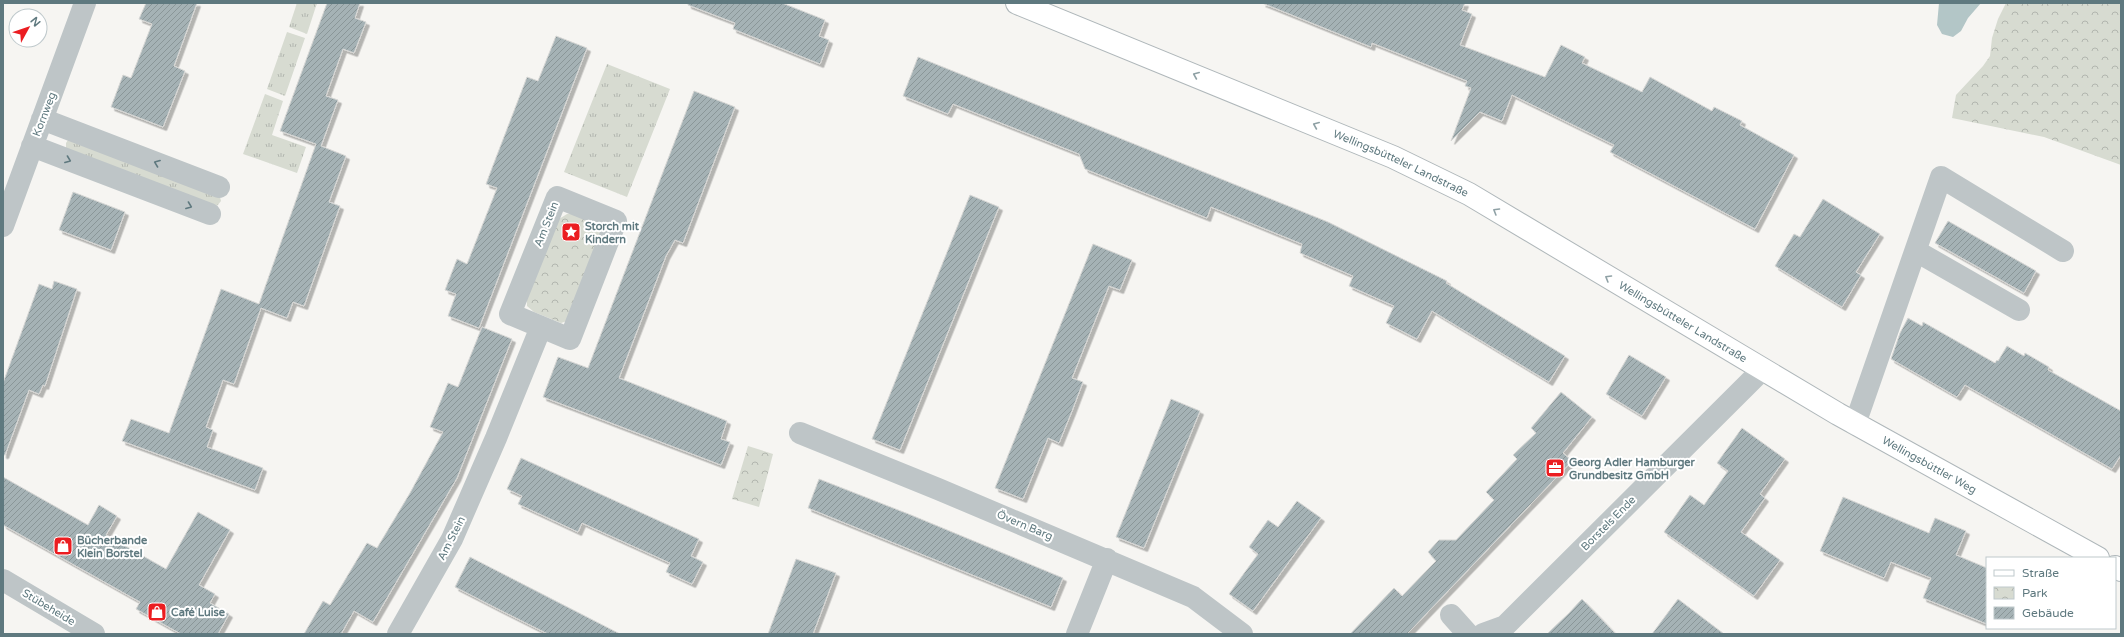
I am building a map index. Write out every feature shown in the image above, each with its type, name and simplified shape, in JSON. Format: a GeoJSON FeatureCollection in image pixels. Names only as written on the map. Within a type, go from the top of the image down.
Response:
{"type":"FeatureCollection","features":[{"type":"Feature","properties":{"kind":"main road","name":"Wellingsbütteler Landstraße"},"geometry":{"type":"LineString","coordinates":[[1017,3],[1393,157],[1469,194],[1762,370]]}},
{"type":"Feature","properties":{"kind":"main road","name":"Wellingsbüttler Weg"},"geometry":{"type":"LineString","coordinates":[[1762,370],[1855,424],[2096,557]]}},
{"type":"Feature","properties":{"kind":"street","name":"Kornweg"},"geometry":{"type":"LineString","coordinates":[[3,226],[85,3]]}},
{"type":"Feature","properties":{"kind":"street"},"geometry":{"type":"LineString","coordinates":[[42,119],[219,187]]}},
{"type":"Feature","properties":{"kind":"street"},"geometry":{"type":"LineString","coordinates":[[32,146],[210,214]]}},
{"type":"Feature","properties":{"kind":"street"},"geometry":{"type":"LineString","coordinates":[[1855,424],[1941,177],[2064,251]]}},
{"type":"Feature","properties":{"kind":"street","name":"Am Stein"},"geometry":{"type":"LineString","coordinates":[[557,197],[616,221],[570,339],[541,327],[510,314],[557,197]]}},
{"type":"Feature","properties":{"kind":"street"},"geometry":{"type":"LineString","coordinates":[[1916,251],[2019,310]]}},
{"type":"Feature","properties":{"kind":"street","name":"Am Stein"},"geometry":{"type":"LineString","coordinates":[[398,634],[452,539],[496,438],[541,327]]}},
{"type":"Feature","properties":{"kind":"street","name":"Borstels Ende"},"geometry":{"type":"LineString","coordinates":[[1484,634],[1505,626],[1762,370]]}},
{"type":"Feature","properties":{"kind":"street","name":"Övern Barg"},"geometry":{"type":"LineString","coordinates":[[800,433],[1107,559],[1193,597],[1242,634]]}},
{"type":"Feature","properties":{"kind":"street"},"geometry":{"type":"LineString","coordinates":[[1077,634],[1107,559]]}},
{"type":"Feature","properties":{"kind":"street","name":"Stübeheide"},"geometry":{"type":"LineString","coordinates":[[3,580],[94,634]]}},
{"type":"Feature","properties":{"kind":"street"},"geometry":{"type":"LineString","coordinates":[[1451,615],[1468,634]]}},
{"type":"Feature","properties":{"kind":"green space"},"geometry":{"type":"Polygon","coordinates":[[[297,3],[317,3],[307,34],[289,27],[297,3]]]}},
{"type":"Feature","properties":{"kind":"green space"},"geometry":{"type":"Polygon","coordinates":[[[2006,3],[2121,3],[2121,165],[2044,137],[1952,118],[1956,95],[1983,66],[1990,56],[1992,38],[1998,19],[2006,3]]]}},
{"type":"Feature","properties":{"kind":"green space"},"geometry":{"type":"Polygon","coordinates":[[[287,32],[305,38],[285,96],[267,89],[287,32]]]}},
{"type":"Feature","properties":{"kind":"green space"},"geometry":{"type":"Polygon","coordinates":[[[607,64],[670,89],[627,197],[564,172],[607,64]]]}},
{"type":"Feature","properties":{"kind":"green space"},"geometry":{"type":"Polygon","coordinates":[[[265,94],[283,101],[272,135],[306,147],[297,173],[243,154],[265,94]]]}},
{"type":"Feature","properties":{"kind":"green space"},"geometry":{"type":"Polygon","coordinates":[[[68,140],[220,197],[221,201],[217,206],[66,148],[66,143],[68,140]]]}},
{"type":"Feature","properties":{"kind":"green space"},"geometry":{"type":"Polygon","coordinates":[[[580,213],[594,219],[603,230],[570,320],[561,323],[534,312],[527,306],[527,295],[559,219],[567,214],[580,213]]]}},
{"type":"Feature","properties":{"kind":"green space"},"geometry":{"type":"Polygon","coordinates":[[[748,446],[773,454],[759,507],[732,499],[748,446]]]}},
{"type":"Feature","properties":{"kind":"shaded area"},"geometry":{"type":"Polygon","coordinates":[[[1939,3],[1981,3],[1968,18],[1961,31],[1953,37],[1942,34],[1937,25],[1939,3]]]}},
{"type":"Feature","properties":{"kind":"building"},"geometry":{"type":"Polygon","coordinates":[[[146,3],[197,3],[174,66],[185,71],[163,127],[111,107],[123,75],[131,78],[152,24],[139,19],[146,3]]]}},
{"type":"Feature","properties":{"kind":"building"},"geometry":{"type":"Polygon","coordinates":[[[327,3],[360,3],[355,18],[366,22],[354,53],[343,49],[326,96],[338,100],[321,146],[346,156],[329,202],[340,206],[304,306],[293,302],[287,318],[261,308],[234,384],[223,380],[206,427],[213,430],[207,447],[263,468],[255,490],[122,441],[131,419],[169,433],[221,289],[259,304],[316,144],[280,131],[327,3]]]}},
{"type":"Feature","properties":{"kind":"building"},"geometry":{"type":"Polygon","coordinates":[[[688,3],[782,3],[825,20],[819,36],[829,40],[820,64],[733,29],[735,23],[688,5],[688,3]]]}},
{"type":"Feature","properties":{"kind":"building"},"geometry":{"type":"Polygon","coordinates":[[[1262,3],[1465,3],[1462,10],[1472,14],[1460,45],[1545,77],[1561,45],[1585,57],[1582,63],[1642,92],[1650,77],[1712,111],[1714,107],[1742,121],[1740,125],[1794,155],[1755,229],[1610,152],[1614,145],[1512,95],[1502,121],[1480,112],[1451,141],[1471,88],[1465,86],[1467,81],[1372,43],[1371,47],[1262,3]]]}},
{"type":"Feature","properties":{"kind":"building"},"geometry":{"type":"Polygon","coordinates":[[[556,36],[587,48],[479,328],[448,316],[456,294],[445,290],[457,259],[467,264],[497,188],[486,184],[527,77],[538,81],[556,36]]]}},
{"type":"Feature","properties":{"kind":"building"},"geometry":{"type":"Polygon","coordinates":[[[918,57],[1328,222],[1447,281],[1446,283],[1565,356],[1549,382],[1432,311],[1417,339],[1386,323],[1394,306],[1349,286],[1353,276],[1300,253],[1302,244],[1211,207],[1207,218],[1187,210],[1085,169],[1079,154],[953,104],[948,114],[903,96],[918,57]]]}},
{"type":"Feature","properties":{"kind":"building"},"geometry":{"type":"Polygon","coordinates":[[[694,91],[735,107],[683,243],[675,240],[666,256],[619,378],[727,421],[721,439],[730,442],[721,465],[543,397],[558,357],[588,368],[694,91]]]}},
{"type":"Feature","properties":{"kind":"building"},"geometry":{"type":"Polygon","coordinates":[[[73,192],[125,212],[111,250],[59,230],[73,192]]]}},
{"type":"Feature","properties":{"kind":"building"},"geometry":{"type":"Polygon","coordinates":[[[970,195],[999,207],[900,450],[872,439],[970,195]]]}},
{"type":"Feature","properties":{"kind":"building"},"geometry":{"type":"Polygon","coordinates":[[[1823,199],[1880,234],[1856,272],[1861,275],[1842,307],[1775,266],[1794,234],[1800,237],[1823,199]]]}},
{"type":"Feature","properties":{"kind":"building"},"geometry":{"type":"Polygon","coordinates":[[[1948,221],[2036,271],[2024,293],[1935,243],[1948,221]]]}},
{"type":"Feature","properties":{"kind":"building"},"geometry":{"type":"Polygon","coordinates":[[[1093,244],[1132,260],[1120,290],[1109,286],[1072,378],[1083,382],[1072,411],[1059,443],[1048,438],[1023,499],[995,488],[1093,244]]]}},
{"type":"Feature","properties":{"kind":"building"},"geometry":{"type":"Polygon","coordinates":[[[54,281],[77,289],[45,386],[43,385],[39,394],[29,390],[5,455],[3,455],[3,383],[39,284],[52,289],[54,281]]]}},
{"type":"Feature","properties":{"kind":"building"},"geometry":{"type":"Polygon","coordinates":[[[1908,318],[1922,326],[1923,322],[1995,363],[1997,360],[1998,361],[2007,346],[2024,356],[2025,353],[2049,367],[2048,370],[2121,411],[2121,455],[2112,469],[1965,385],[1957,397],[1891,359],[1900,333],[1908,318]]]}},
{"type":"Feature","properties":{"kind":"building"},"geometry":{"type":"Polygon","coordinates":[[[482,327],[512,339],[457,478],[373,622],[354,611],[341,634],[304,634],[323,601],[330,605],[367,543],[377,548],[410,493],[443,432],[430,427],[448,383],[458,387],[482,327]]]}},
{"type":"Feature","properties":{"kind":"building"},"geometry":{"type":"Polygon","coordinates":[[[1629,355],[1666,377],[1642,416],[1606,394],[1629,355]]]}},
{"type":"Feature","properties":{"kind":"building"},"geometry":{"type":"Polygon","coordinates":[[[1561,392],[1592,417],[1563,453],[1572,461],[1407,634],[1350,634],[1394,588],[1402,596],[1436,561],[1428,552],[1439,540],[1456,540],[1494,500],[1486,492],[1517,459],[1513,455],[1536,433],[1531,428],[1561,392]]]}},
{"type":"Feature","properties":{"kind":"building"},"geometry":{"type":"Polygon","coordinates":[[[1171,399],[1200,411],[1144,548],[1116,537],[1171,399]]]}},
{"type":"Feature","properties":{"kind":"building"},"geometry":{"type":"Polygon","coordinates":[[[1742,428],[1785,459],[1760,494],[1765,498],[1741,532],[1780,560],[1754,596],[1664,532],[1690,495],[1704,505],[1728,471],[1717,463],[1742,428]]]}},
{"type":"Feature","properties":{"kind":"building"},"geometry":{"type":"Polygon","coordinates":[[[521,458],[699,539],[691,556],[703,562],[692,584],[666,572],[670,563],[582,523],[578,532],[518,504],[522,496],[507,489],[521,458]]]}},
{"type":"Feature","properties":{"kind":"building"},"geometry":{"type":"Polygon","coordinates":[[[3,477],[88,525],[99,505],[117,516],[106,535],[166,569],[198,512],[230,530],[199,585],[215,594],[210,603],[229,614],[218,634],[181,634],[136,609],[140,602],[3,525],[3,477]]]}},
{"type":"Feature","properties":{"kind":"building"},"geometry":{"type":"Polygon","coordinates":[[[819,479],[911,515],[1063,578],[1051,607],[808,508],[819,479]]]}},
{"type":"Feature","properties":{"kind":"building"},"geometry":{"type":"Polygon","coordinates":[[[1843,497],[1929,533],[1935,518],[1966,531],[1956,555],[1986,568],[1986,624],[1923,598],[1931,578],[1891,562],[1884,578],[1820,551],[1843,497]]]}},
{"type":"Feature","properties":{"kind":"building"},"geometry":{"type":"Polygon","coordinates":[[[1297,501],[1321,518],[1253,611],[1229,594],[1258,554],[1249,547],[1268,520],[1278,527],[1297,501]]]}},
{"type":"Feature","properties":{"kind":"building"},"geometry":{"type":"Polygon","coordinates":[[[470,557],[620,634],[548,634],[455,587],[470,557]]]}},
{"type":"Feature","properties":{"kind":"building"},"geometry":{"type":"Polygon","coordinates":[[[796,559],[836,573],[813,634],[768,634],[796,559]]]}},
{"type":"Feature","properties":{"kind":"building"},"geometry":{"type":"Polygon","coordinates":[[[1582,599],[1616,634],[1547,634],[1569,613],[1582,599]]]}},
{"type":"Feature","properties":{"kind":"building"},"geometry":{"type":"Polygon","coordinates":[[[1678,599],[1724,634],[1652,634],[1678,599]]]}},
{"type":"Feature","properties":{"kind":"place","name":"Storch mit Kindern"},"geometry":{"type":"Point","coordinates":[571,232]}},
{"type":"Feature","properties":{"kind":"place","name":"Georg Adler Hamburger Grundbesitz GmbH"},"geometry":{"type":"Point","coordinates":[1555,468]}},
{"type":"Feature","properties":{"kind":"place","name":"Bücherbande Klein Borstel"},"geometry":{"type":"Point","coordinates":[63,546]}},
{"type":"Feature","properties":{"kind":"place","name":"Café Luise"},"geometry":{"type":"Point","coordinates":[157,612]}}]}
